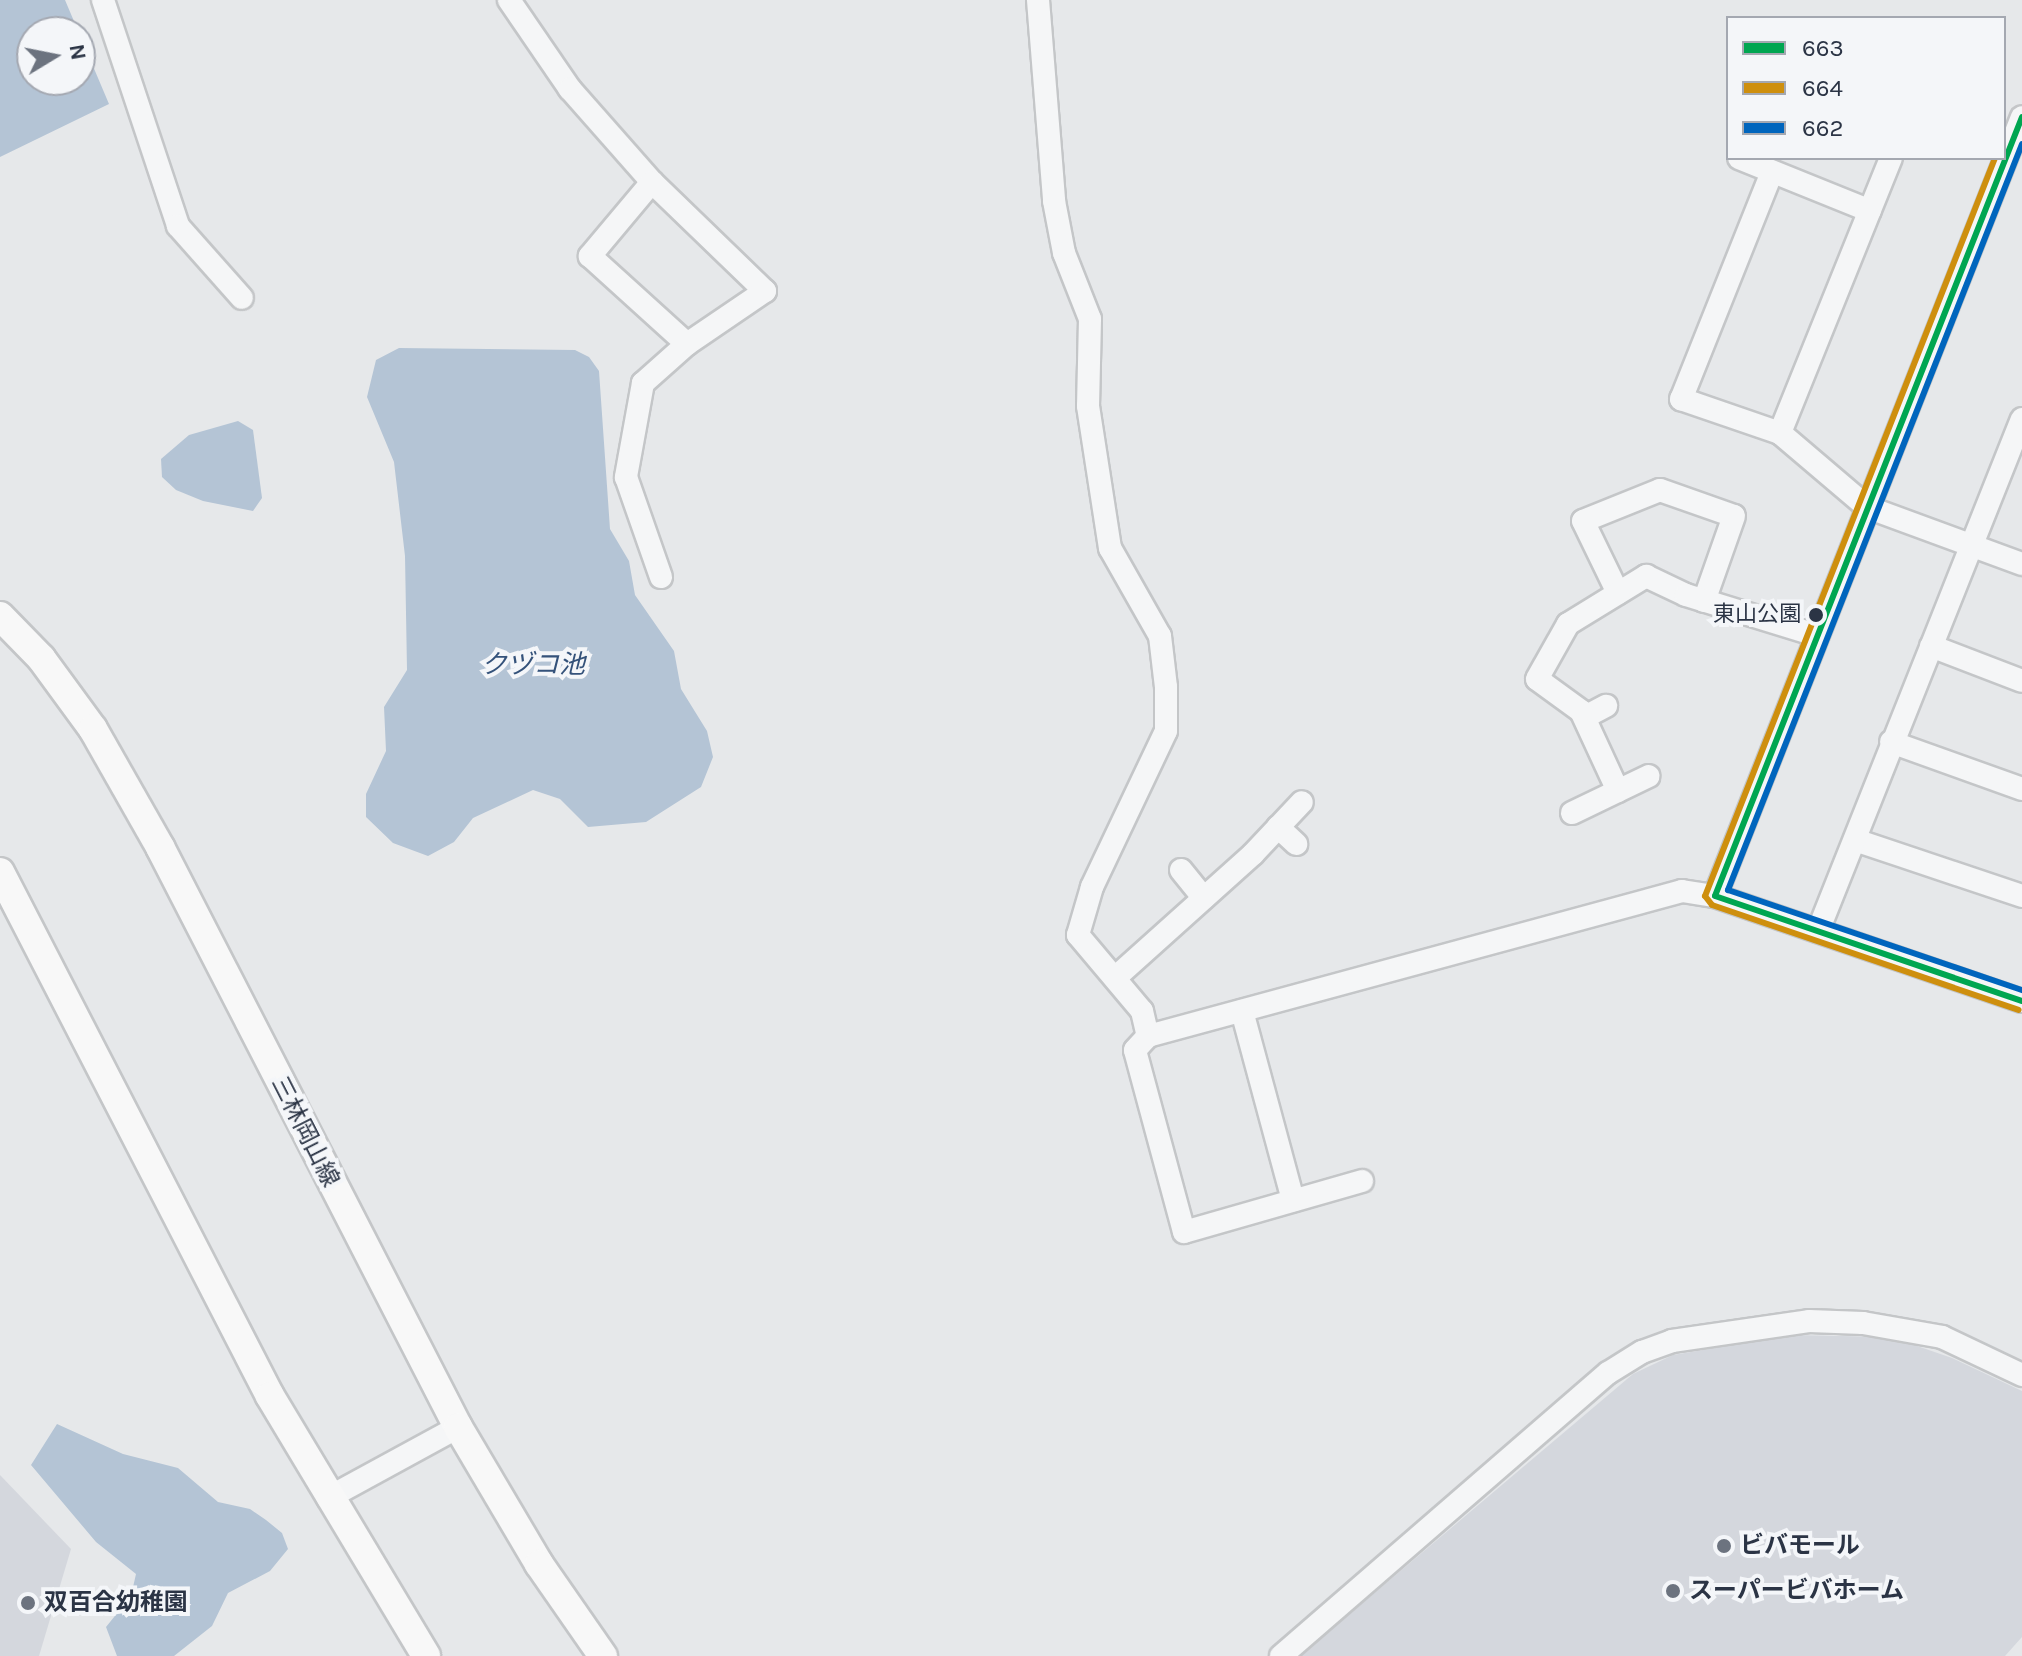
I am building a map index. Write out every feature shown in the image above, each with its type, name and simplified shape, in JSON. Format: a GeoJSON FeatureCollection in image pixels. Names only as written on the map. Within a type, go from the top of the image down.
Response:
{"type":"FeatureCollection","features":[{"type":"Feature","properties":{"kind":"main road","name":"三林岡山線"},"geometry":{"type":"LineString","coordinates":[[0,616],[41,658],[93,729],[153,834],[458,1427],[539,1564],[603,1656]]}},
{"type":"Feature","properties":{"kind":"main road"},"geometry":{"type":"LineString","coordinates":[[0,872],[270,1396],[328,1498],[426,1656]]}},
{"type":"Feature","properties":{"kind":"street"},"geometry":{"type":"LineString","coordinates":[[103,0],[178,226],[242,298]]}},
{"type":"Feature","properties":{"kind":"street"},"geometry":{"type":"LineString","coordinates":[[509,0],[570,89],[652,182],[765,291],[687,344],[643,383],[626,477],[661,577]]}},
{"type":"Feature","properties":{"kind":"street"},"geometry":{"type":"LineString","coordinates":[[1038,0],[1054,201],[1064,253],[1090,319],[1088,406],[1110,548],[1160,636],[1166,687],[1166,731],[1092,887],[1078,935],[1142,1011],[1148,1036]]}},
{"type":"Feature","properties":{"kind":"street"},"geometry":{"type":"LineString","coordinates":[[2006,155],[2022,114]]}},
{"type":"Feature","properties":{"kind":"street"},"geometry":{"type":"LineString","coordinates":[[1744,160],[1870,211]]}},
{"type":"Feature","properties":{"kind":"street"},"geometry":{"type":"LineString","coordinates":[[1780,433],[1890,160]]}},
{"type":"Feature","properties":{"kind":"street"},"geometry":{"type":"LineString","coordinates":[[1715,896],[2004,160]]}},
{"type":"Feature","properties":{"kind":"street"},"geometry":{"type":"LineString","coordinates":[[1772,172],[1681,399],[1780,433],[1867,507],[2022,564]]}},
{"type":"Feature","properties":{"kind":"street"},"geometry":{"type":"LineString","coordinates":[[652,182],[590,256],[687,344]]}},
{"type":"Feature","properties":{"kind":"street"},"geometry":{"type":"LineString","coordinates":[[1818,931],[1970,543],[2017,447],[2022,419]]}},
{"type":"Feature","properties":{"kind":"street"},"geometry":{"type":"LineString","coordinates":[[1618,593],[1583,521],[1660,490],[1734,516],[1704,601]]}},
{"type":"Feature","properties":{"kind":"street"},"geometry":{"type":"LineString","coordinates":[[1618,791],[1585,717],[1537,679],[1568,624],[1646,576],[1704,601],[1816,635]]}},
{"type":"Feature","properties":{"kind":"street"},"geometry":{"type":"LineString","coordinates":[[1931,646],[2022,681]]}},
{"type":"Feature","properties":{"kind":"street"},"geometry":{"type":"LineString","coordinates":[[1585,717],[1606,706]]}},
{"type":"Feature","properties":{"kind":"street"},"geometry":{"type":"LineString","coordinates":[[1891,742],[2022,789]]}},
{"type":"Feature","properties":{"kind":"street"},"geometry":{"type":"LineString","coordinates":[[1572,813],[1649,776]]}},
{"type":"Feature","properties":{"kind":"street"},"geometry":{"type":"LineString","coordinates":[[1116,977],[1204,898],[1302,802]]}},
{"type":"Feature","properties":{"kind":"street"},"geometry":{"type":"LineString","coordinates":[[1278,827],[1296,844]]}},
{"type":"Feature","properties":{"kind":"street"},"geometry":{"type":"LineString","coordinates":[[1855,840],[2022,896]]}},
{"type":"Feature","properties":{"kind":"street"},"geometry":{"type":"LineString","coordinates":[[1181,870],[1204,898]]}},
{"type":"Feature","properties":{"kind":"street"},"geometry":{"type":"LineString","coordinates":[[1362,1181],[1184,1232],[1135,1050],[1148,1036],[1653,895],[1682,891],[1715,896],[2022,1001]]}},
{"type":"Feature","properties":{"kind":"street"},"geometry":{"type":"LineString","coordinates":[[1242,1011],[1293,1200]]}},
{"type":"Feature","properties":{"kind":"street"},"geometry":{"type":"LineString","coordinates":[[1281,1656],[1608,1373],[1642,1352],[1672,1341],[1809,1321],[1863,1323],[1942,1337],[2022,1375]]}},
{"type":"Feature","properties":{"kind":"street"},"geometry":{"type":"LineString","coordinates":[[328,1498],[458,1427]]}},
{"type":"Feature","properties":{"kind":"shaded area","name":"ビバモール"},"geometry":{"type":"Polygon","coordinates":[[[1792,1335],[1891,1337],[1952,1358],[2022,1391],[2022,1637],[2005,1656],[1300,1656],[1633,1374],[1673,1355],[1792,1335]]]}},
{"type":"Feature","properties":{"kind":"shaded area","name":"双百合幼稚園"},"geometry":{"type":"Polygon","coordinates":[[[0,1475],[71,1549],[39,1656],[0,1656],[0,1475]]]}},
{"type":"Feature","properties":{"kind":"water"},"geometry":{"type":"Polygon","coordinates":[[[0,0],[65,0],[72,16],[16,16],[16,96],[96,96],[96,73],[109,104],[0,157],[0,0]]]}},
{"type":"Feature","properties":{"kind":"water","name":"クヅコ池"},"geometry":{"type":"Polygon","coordinates":[[[399,348],[575,350],[589,357],[599,371],[610,529],[629,561],[635,595],[674,651],[681,689],[707,731],[713,757],[701,787],[646,822],[588,827],[560,799],[533,790],[473,818],[454,842],[428,856],[393,843],[366,817],[366,794],[386,751],[384,707],[407,670],[405,556],[394,462],[367,397],[376,360],[399,348]]]}},
{"type":"Feature","properties":{"kind":"water"},"geometry":{"type":"Polygon","coordinates":[[[238,421],[253,430],[262,498],[253,511],[203,501],[176,490],[162,477],[161,459],[189,435],[238,421]]]}},
{"type":"Feature","properties":{"kind":"water"},"geometry":{"type":"Polygon","coordinates":[[[57,1424],[123,1454],[178,1468],[218,1502],[250,1509],[266,1520],[282,1533],[288,1549],[270,1571],[228,1593],[212,1626],[174,1656],[117,1656],[106,1627],[131,1596],[136,1574],[96,1542],[31,1465],[57,1424]]]}},
{"type":"Feature","properties":{"kind":"transit line","name":"663"},"geometry":{"type":"LineString","coordinates":[[2006,158],[2022,117]]}},
{"type":"Feature","properties":{"kind":"transit line","name":"662"},"geometry":{"type":"LineString","coordinates":[[2022,144],[1728,890],[2022,990]]}},
{"type":"Feature","properties":{"kind":"transit line","name":"664"},"geometry":{"type":"LineString","coordinates":[[1994,160],[1705,896],[1712,905],[2019,1010]]}},
{"type":"Feature","properties":{"kind":"transit line","name":"663"},"geometry":{"type":"LineString","coordinates":[[2005,160],[1715,896],[2022,1001]]}},
{"type":"Feature","properties":{"kind":"place","name":"東山公園"},"geometry":{"type":"Point","coordinates":[1816,615]}},
{"type":"Feature","properties":{"kind":"place","name":"ビバモール"},"geometry":{"type":"Point","coordinates":[1724,1546]}},
{"type":"Feature","properties":{"kind":"place","name":"スーパービバホーム"},"geometry":{"type":"Point","coordinates":[1673,1591]}},
{"type":"Feature","properties":{"kind":"place","name":"双百合幼稚園"},"geometry":{"type":"Point","coordinates":[28,1603]}}]}
